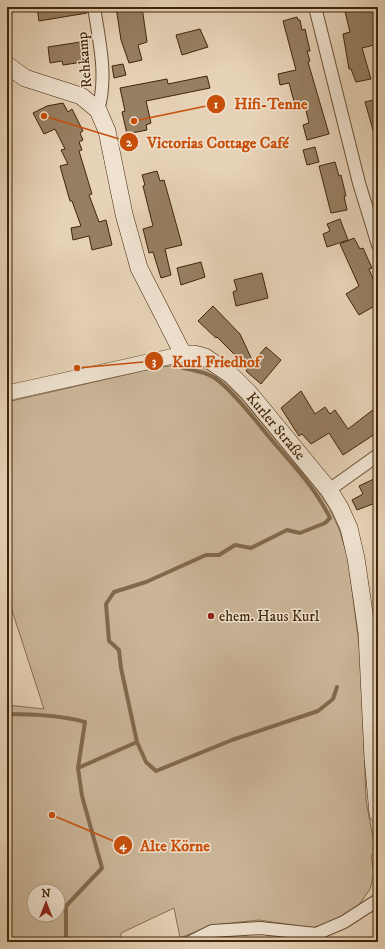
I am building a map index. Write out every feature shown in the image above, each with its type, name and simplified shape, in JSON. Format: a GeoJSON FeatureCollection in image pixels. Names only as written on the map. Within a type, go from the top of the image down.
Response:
{"type":"FeatureCollection","features":[{"type":"Feature","properties":{"kind":"main road"},"geometry":{"type":"LineString","coordinates":[[9,69],[36,82],[81,96],[98,110],[107,131],[124,214],[139,268],[183,354]]}},
{"type":"Feature","properties":{"kind":"main road","name":"Kurler Straße"},"geometry":{"type":"LineString","coordinates":[[183,354],[194,354],[205,357],[231,375],[267,414],[329,490],[340,508],[349,528],[356,558],[373,666],[372,758],[378,814]]}},
{"type":"Feature","properties":{"kind":"street","name":"Rehkamp"},"geometry":{"type":"LineString","coordinates":[[94,7],[104,70],[102,97],[98,110]]}},
{"type":"Feature","properties":{"kind":"street"},"geometry":{"type":"LineString","coordinates":[[315,7],[359,183],[378,245]]}},
{"type":"Feature","properties":{"kind":"street"},"geometry":{"type":"LineString","coordinates":[[7,393],[183,354]]}},
{"type":"Feature","properties":{"kind":"street"},"geometry":{"type":"LineString","coordinates":[[329,490],[378,455]]}},
{"type":"Feature","properties":{"kind":"street"},"geometry":{"type":"LineString","coordinates":[[190,942],[212,932],[260,928],[316,934],[344,922],[378,900]]}},
{"type":"Feature","properties":{"kind":"shaded area"},"geometry":{"type":"Polygon","coordinates":[[[183,364],[204,367],[221,378],[243,400],[317,490],[329,507],[339,529],[348,558],[361,660],[366,800],[376,854],[371,855],[374,874],[370,889],[359,905],[340,918],[313,928],[259,920],[213,925],[180,938],[174,908],[121,933],[121,942],[7,942],[7,705],[44,709],[7,595],[7,402],[155,368],[183,364]]]}},
{"type":"Feature","properties":{"kind":"building"},"geometry":{"type":"Polygon","coordinates":[[[37,7],[87,7],[87,13],[39,21],[37,7]]]}},
{"type":"Feature","properties":{"kind":"building"},"geometry":{"type":"Polygon","coordinates":[[[116,7],[142,7],[147,42],[138,45],[142,60],[129,63],[121,40],[116,7]]]}},
{"type":"Feature","properties":{"kind":"building"},"geometry":{"type":"Polygon","coordinates":[[[344,7],[378,7],[378,21],[374,22],[378,41],[373,42],[374,45],[362,48],[371,79],[356,82],[351,69],[349,69],[343,34],[350,32],[344,7]]]}},
{"type":"Feature","properties":{"kind":"building"},"geometry":{"type":"Polygon","coordinates":[[[297,17],[298,20],[300,20],[302,30],[305,29],[310,51],[307,51],[310,61],[308,62],[329,134],[307,140],[303,125],[309,123],[304,102],[295,105],[289,83],[280,85],[278,74],[296,70],[283,21],[297,17]]]}},
{"type":"Feature","properties":{"kind":"building"},"geometry":{"type":"Polygon","coordinates":[[[200,29],[208,47],[182,55],[176,35],[200,29]]]}},
{"type":"Feature","properties":{"kind":"building"},"geometry":{"type":"Polygon","coordinates":[[[87,41],[89,61],[63,65],[62,61],[50,63],[48,47],[87,41]]]}},
{"type":"Feature","properties":{"kind":"building"},"geometry":{"type":"Polygon","coordinates":[[[123,64],[126,75],[114,78],[112,66],[123,64]]]}},
{"type":"Feature","properties":{"kind":"building"},"geometry":{"type":"Polygon","coordinates":[[[207,76],[210,88],[146,101],[151,123],[146,125],[147,130],[127,134],[122,112],[125,111],[120,88],[167,79],[168,84],[207,76]]]}},
{"type":"Feature","properties":{"kind":"building"},"geometry":{"type":"Polygon","coordinates":[[[378,99],[378,137],[375,137],[365,102],[378,99]]]}},
{"type":"Feature","properties":{"kind":"building"},"geometry":{"type":"Polygon","coordinates":[[[63,103],[68,112],[72,109],[83,131],[80,133],[83,140],[79,142],[82,150],[79,151],[92,194],[89,195],[99,222],[106,220],[112,245],[92,250],[89,236],[73,240],[71,228],[81,226],[72,201],[70,201],[60,166],[68,164],[61,150],[65,149],[55,129],[44,134],[33,113],[47,106],[63,103]]]}},
{"type":"Feature","properties":{"kind":"building"},"geometry":{"type":"Polygon","coordinates":[[[315,147],[319,162],[307,165],[303,150],[315,147]]]}},
{"type":"Feature","properties":{"kind":"building"},"geometry":{"type":"Polygon","coordinates":[[[335,162],[339,176],[341,175],[346,196],[344,196],[347,210],[331,213],[319,166],[335,162]]]}},
{"type":"Feature","properties":{"kind":"building"},"geometry":{"type":"Polygon","coordinates":[[[157,171],[160,181],[164,180],[182,245],[165,249],[171,275],[161,278],[153,252],[149,253],[143,229],[153,226],[143,186],[145,185],[142,175],[157,171]]]}},
{"type":"Feature","properties":{"kind":"building"},"geometry":{"type":"Polygon","coordinates":[[[340,219],[348,240],[327,247],[323,234],[330,231],[327,224],[340,219]]]}},
{"type":"Feature","properties":{"kind":"building"},"geometry":{"type":"Polygon","coordinates":[[[354,238],[360,249],[363,248],[372,268],[369,269],[378,290],[378,304],[359,315],[346,294],[359,286],[340,244],[354,238]]]}},
{"type":"Feature","properties":{"kind":"building"},"geometry":{"type":"Polygon","coordinates":[[[201,262],[205,277],[181,285],[177,268],[201,262]]]}},
{"type":"Feature","properties":{"kind":"building"},"geometry":{"type":"Polygon","coordinates":[[[262,273],[268,298],[236,306],[233,292],[237,290],[234,280],[262,273]]]}},
{"type":"Feature","properties":{"kind":"building"},"geometry":{"type":"Polygon","coordinates":[[[213,306],[240,334],[253,362],[266,347],[281,360],[261,384],[246,371],[248,368],[217,337],[216,338],[198,321],[213,306]]]}},
{"type":"Feature","properties":{"kind":"building"},"geometry":{"type":"Polygon","coordinates":[[[301,391],[315,414],[325,407],[330,414],[335,410],[348,429],[378,406],[378,432],[343,455],[329,433],[311,444],[302,434],[299,436],[281,408],[301,391]]]}},
{"type":"Feature","properties":{"kind":"building"},"geometry":{"type":"Polygon","coordinates":[[[378,477],[378,502],[357,510],[352,500],[363,494],[359,486],[378,477]]]}},
{"type":"Feature","properties":{"kind":"waterway"},"geometry":{"type":"LineString","coordinates":[[183,368],[208,374],[215,378],[235,396],[300,473],[324,506],[330,518],[325,523],[300,533],[287,530],[251,548],[235,545],[219,555],[206,555],[146,582],[114,592],[106,604],[109,641],[119,650],[121,668],[137,742],[146,762],[156,771],[232,740],[318,711],[333,699],[337,687]]}},
{"type":"Feature","properties":{"kind":"waterway"},"geometry":{"type":"LineString","coordinates":[[7,714],[47,715],[85,722],[78,768],[82,796],[102,868],[66,906],[66,942]]}},
{"type":"Feature","properties":{"kind":"waterway"},"geometry":{"type":"LineString","coordinates":[[78,768],[137,742]]}},
{"type":"Feature","properties":{"kind":"place","name":"Victorias Cottage Café"},"geometry":{"type":"Point","coordinates":[44,116]}},
{"type":"Feature","properties":{"kind":"place","name":"Hifi-Tenne"},"geometry":{"type":"Point","coordinates":[134,121]}},
{"type":"Feature","properties":{"kind":"place","name":"Kurl Friedhof"},"geometry":{"type":"Point","coordinates":[77,368]}},
{"type":"Feature","properties":{"kind":"place","name":"ehem. Haus Kurl"},"geometry":{"type":"Point","coordinates":[211,616]}},
{"type":"Feature","properties":{"kind":"place","name":"Alte Körne"},"geometry":{"type":"Point","coordinates":[52,815]}}]}
